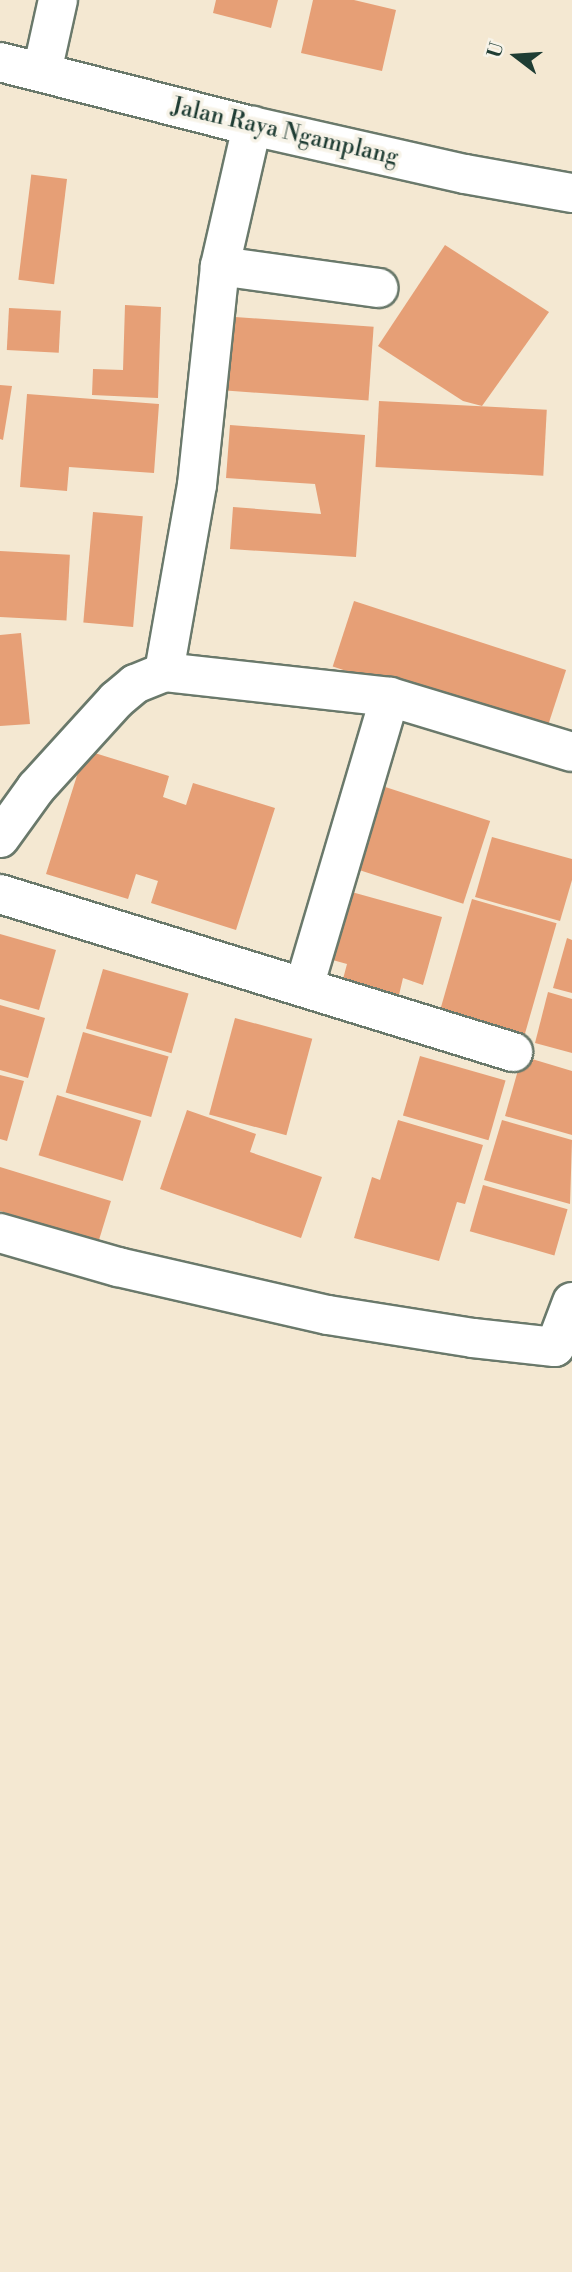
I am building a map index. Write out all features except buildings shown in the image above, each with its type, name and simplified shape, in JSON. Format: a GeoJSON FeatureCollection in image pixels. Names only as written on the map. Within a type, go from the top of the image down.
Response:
{"type":"FeatureCollection","features":[{"type":"Feature","properties":{"kind":"street"},"geometry":{"type":"LineString","coordinates":[[42,72],[58,0]]}},
{"type":"Feature","properties":{"kind":"street","name":"Jalan Raya Ngamplang"},"geometry":{"type":"LineString","coordinates":[[0,62],[252,126],[465,174],[572,193]]}},
{"type":"Feature","properties":{"kind":"street"},"geometry":{"type":"LineString","coordinates":[[164,672],[197,485],[220,266],[252,126]]}},
{"type":"Feature","properties":{"kind":"street"},"geometry":{"type":"LineString","coordinates":[[220,266],[378,288]]}},
{"type":"Feature","properties":{"kind":"street"},"geometry":{"type":"LineString","coordinates":[[0,838],[36,788],[116,700],[135,684],[164,672],[390,697],[572,752]]}},
{"type":"Feature","properties":{"kind":"street"},"geometry":{"type":"LineString","coordinates":[[304,988],[390,697]]}},
{"type":"Feature","properties":{"kind":"street"},"geometry":{"type":"LineString","coordinates":[[0,894],[513,1052]]}},
{"type":"Feature","properties":{"kind":"street"},"geometry":{"type":"LineString","coordinates":[[0,1233],[118,1267],[328,1315],[563,1349],[572,1302]]}}]}
